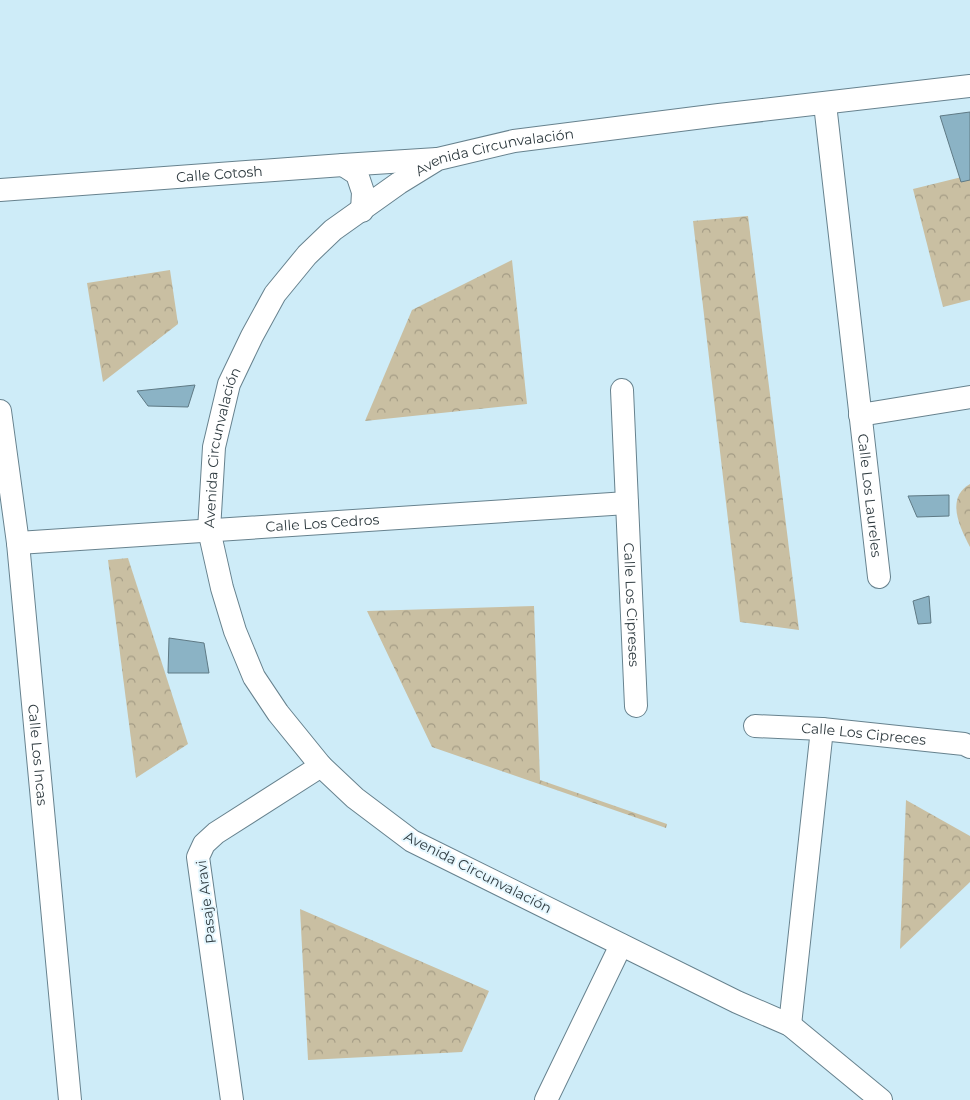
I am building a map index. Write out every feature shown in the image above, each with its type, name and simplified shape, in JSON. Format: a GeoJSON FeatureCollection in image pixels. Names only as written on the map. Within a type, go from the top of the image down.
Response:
{"type":"FeatureCollection","features":[{"type":"Feature","properties":{"kind":"street","name":"Avenida Circunvalación"},"geometry":{"type":"LineString","coordinates":[[881,1100],[790,1025],[737,1002],[412,841],[355,798],[321,766],[278,714],[254,677],[235,631],[222,588],[209,530],[214,447],[229,384],[275,294],[306,255],[333,230],[438,159],[514,141],[970,86]]}},
{"type":"Feature","properties":{"kind":"street","name":"Calle Los Laureles"},"geometry":{"type":"LineString","coordinates":[[825,104],[879,577]]}},
{"type":"Feature","properties":{"kind":"street","name":"Calle Cotosh"},"geometry":{"type":"LineString","coordinates":[[0,190],[343,164],[438,159]]}},
{"type":"Feature","properties":{"kind":"street"},"geometry":{"type":"LineString","coordinates":[[343,164],[357,174],[363,192],[362,211]]}},
{"type":"Feature","properties":{"kind":"street","name":"Calle Los Cipreses"},"geometry":{"type":"LineString","coordinates":[[622,390],[636,706]]}},
{"type":"Feature","properties":{"kind":"street"},"geometry":{"type":"LineString","coordinates":[[860,414],[970,397]]}},
{"type":"Feature","properties":{"kind":"street","name":"Calle Los Incas"},"geometry":{"type":"LineString","coordinates":[[0,411],[18,543],[70,1100]]}},
{"type":"Feature","properties":{"kind":"street","name":"Calle Los Cedros"},"geometry":{"type":"LineString","coordinates":[[18,543],[627,503]]}},
{"type":"Feature","properties":{"kind":"street","name":"Calle Los Cipreces"},"geometry":{"type":"LineString","coordinates":[[755,726],[822,729],[964,744],[970,747]]}},
{"type":"Feature","properties":{"kind":"street"},"geometry":{"type":"LineString","coordinates":[[790,1025],[822,729]]}},
{"type":"Feature","properties":{"kind":"street","name":"Pasaje Aravi"},"geometry":{"type":"LineString","coordinates":[[232,1100],[198,857],[204,844],[216,833],[321,766]]}},
{"type":"Feature","properties":{"kind":"street"},"geometry":{"type":"LineString","coordinates":[[546,1100],[621,944]]}},
{"type":"Feature","properties":{"kind":"green space"},"geometry":{"type":"Polygon","coordinates":[[[970,175],[970,300],[943,307],[913,189],[970,175]]]}},
{"type":"Feature","properties":{"kind":"green space"},"geometry":{"type":"Polygon","coordinates":[[[748,216],[799,630],[740,622],[693,221],[748,216]]]}},
{"type":"Feature","properties":{"kind":"green space"},"geometry":{"type":"Polygon","coordinates":[[[512,260],[527,404],[365,421],[412,310],[512,260]]]}},
{"type":"Feature","properties":{"kind":"green space"},"geometry":{"type":"Polygon","coordinates":[[[170,270],[178,324],[103,382],[87,283],[170,270]]]}},
{"type":"Feature","properties":{"kind":"green space"},"geometry":{"type":"Polygon","coordinates":[[[970,484],[970,547],[959,522],[956,505],[962,490],[970,484]]]}},
{"type":"Feature","properties":{"kind":"green space"},"geometry":{"type":"Polygon","coordinates":[[[128,558],[188,744],[136,778],[108,560],[128,558]]]}},
{"type":"Feature","properties":{"kind":"green space"},"geometry":{"type":"Polygon","coordinates":[[[534,606],[540,780],[667,824],[666,828],[432,747],[367,611],[534,606]]]}},
{"type":"Feature","properties":{"kind":"green space"},"geometry":{"type":"Polygon","coordinates":[[[906,800],[970,836],[970,882],[900,949],[906,800]]]}},
{"type":"Feature","properties":{"kind":"green space"},"geometry":{"type":"Polygon","coordinates":[[[300,909],[489,991],[462,1052],[308,1060],[300,909]]]}},
{"type":"Feature","properties":{"kind":"building"},"geometry":{"type":"Polygon","coordinates":[[[970,112],[970,180],[961,182],[940,116],[970,112]]]}},
{"type":"Feature","properties":{"kind":"building"},"geometry":{"type":"Polygon","coordinates":[[[195,385],[188,407],[148,406],[137,391],[195,385]]]}},
{"type":"Feature","properties":{"kind":"building"},"geometry":{"type":"Polygon","coordinates":[[[949,495],[949,516],[917,517],[908,496],[949,495]]]}},
{"type":"Feature","properties":{"kind":"building"},"geometry":{"type":"Polygon","coordinates":[[[929,596],[931,623],[918,624],[913,601],[929,596]]]}},
{"type":"Feature","properties":{"kind":"building"},"geometry":{"type":"Polygon","coordinates":[[[169,638],[204,643],[209,673],[168,673],[169,638]]]}}]}
